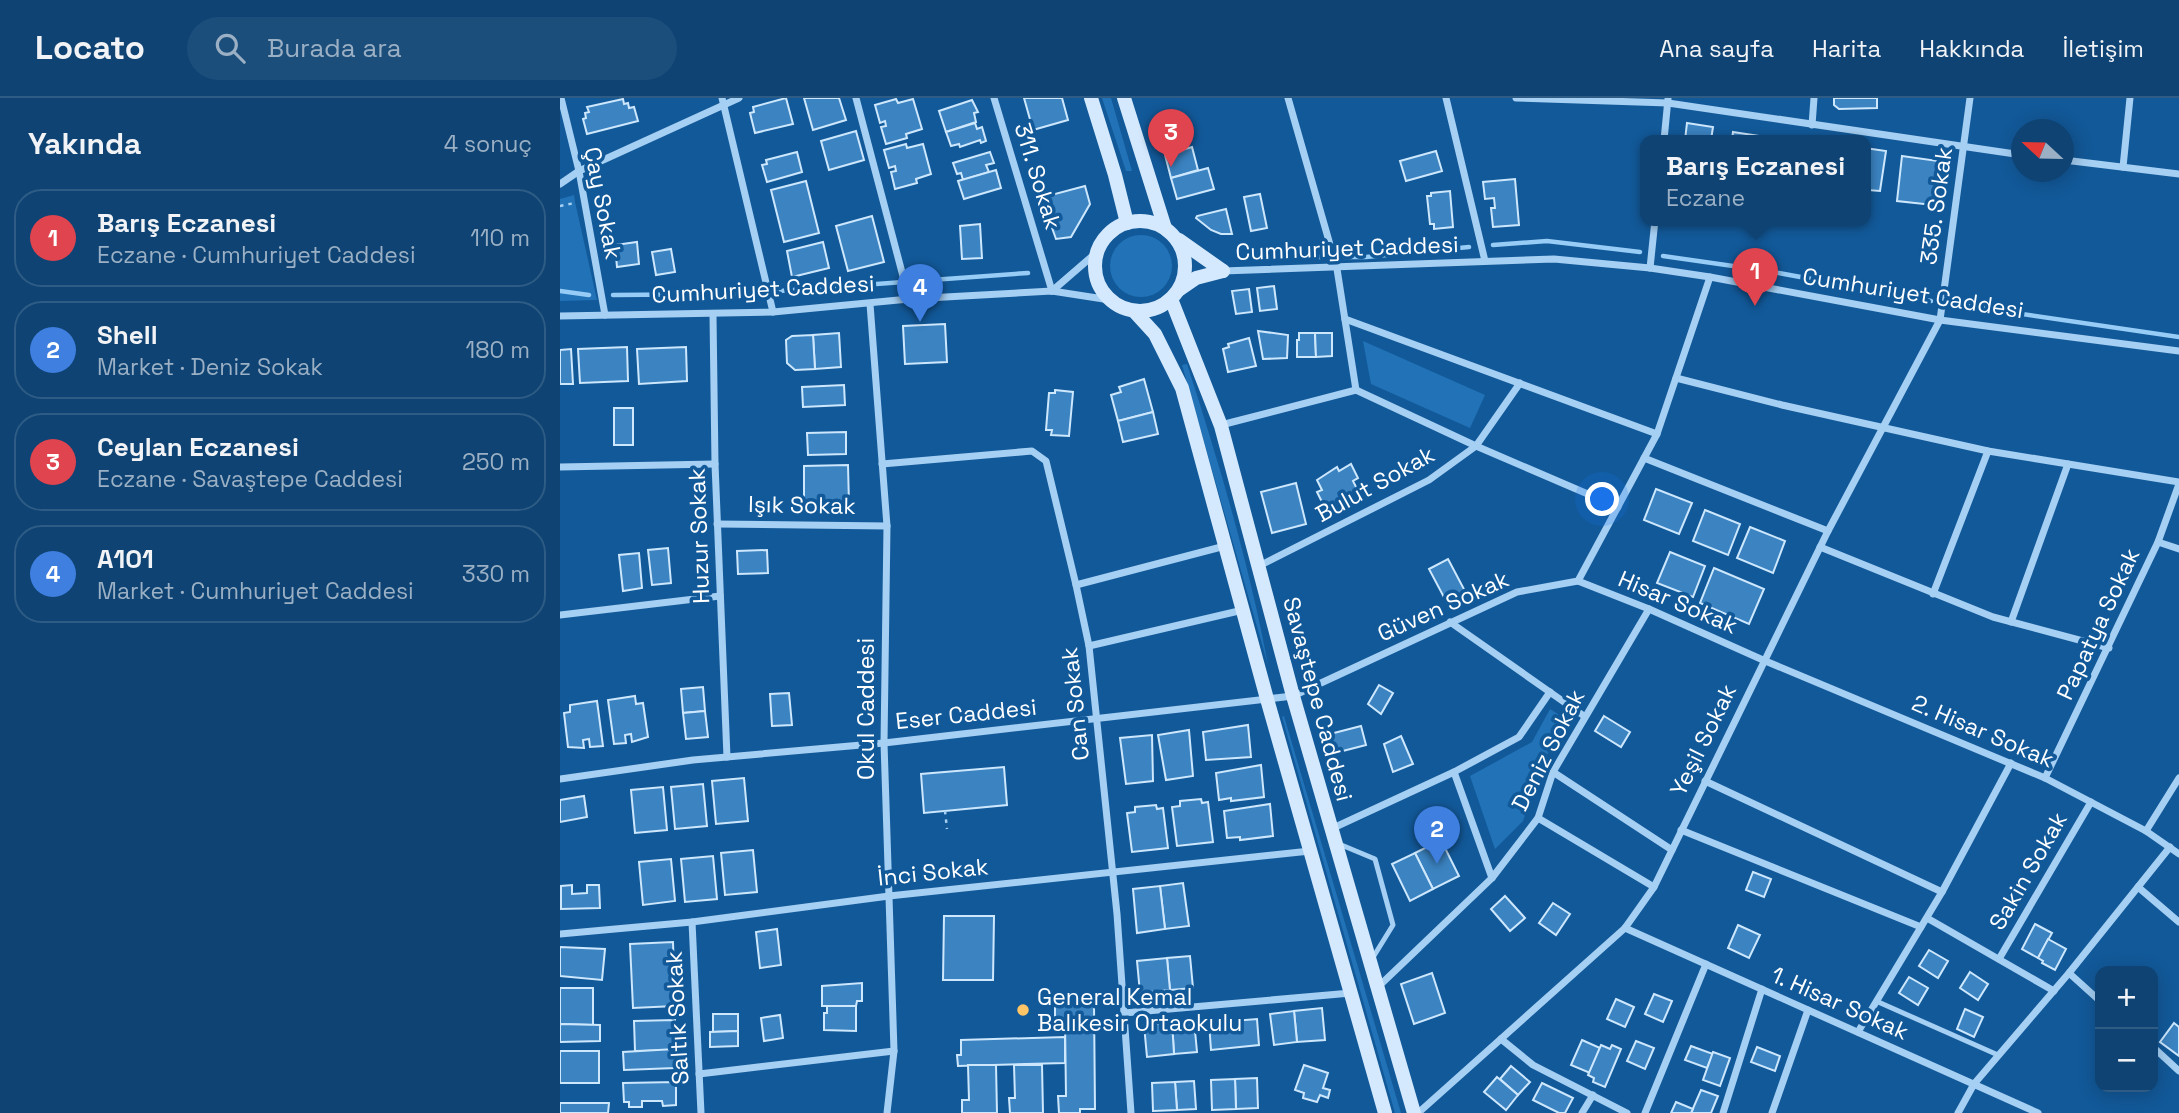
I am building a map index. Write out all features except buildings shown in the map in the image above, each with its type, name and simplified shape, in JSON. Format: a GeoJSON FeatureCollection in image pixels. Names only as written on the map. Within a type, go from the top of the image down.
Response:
{"type":"FeatureCollection","features":[{"type":"Feature","properties":{"kind":"main road"},"geometry":{"type":"LineString","coordinates":[[1091,98],[1115,175],[1126,223]]}},
{"type":"Feature","properties":{"kind":"main road"},"geometry":{"type":"LineString","coordinates":[[1124,98],[1170,232],[1182,249],[1185,276],[1175,294]]}},
{"type":"Feature","properties":{"kind":"main road"},"geometry":{"type":"LineString","coordinates":[[1153,222],[1223,271],[1196,278],[1160,307],[1134,311],[1121,308],[1102,290],[1096,278],[1097,252],[1114,229],[1126,223],[1153,222]]}},
{"type":"Feature","properties":{"kind":"main road","name":"Savaştepe Caddesi"},"geometry":{"type":"LineString","coordinates":[[1175,294],[1221,426],[1333,836],[1416,1113]]}},
{"type":"Feature","properties":{"kind":"main road","name":"Savaştepe Caddesi"},"geometry":{"type":"LineString","coordinates":[[1134,311],[1155,334],[1182,388],[1385,1113]]}},
{"type":"Feature","properties":{"kind":"street","name":"Çay Sokak"},"geometry":{"type":"LineString","coordinates":[[561,98],[579,171],[605,315]]}},
{"type":"Feature","properties":{"kind":"street"},"geometry":{"type":"LineString","coordinates":[[560,184],[579,171],[723,102],[739,98]]}},
{"type":"Feature","properties":{"kind":"street"},"geometry":{"type":"LineString","coordinates":[[856,98],[909,299]]}},
{"type":"Feature","properties":{"kind":"street","name":"311. Sokak"},"geometry":{"type":"LineString","coordinates":[[995,98],[1052,291]]}},
{"type":"Feature","properties":{"kind":"street"},"geometry":{"type":"LineString","coordinates":[[1288,98],[1337,269],[1356,390]]}},
{"type":"Feature","properties":{"kind":"street"},"geometry":{"type":"LineString","coordinates":[[1446,98],[1485,261]]}},
{"type":"Feature","properties":{"kind":"street"},"geometry":{"type":"LineString","coordinates":[[1516,98],[1668,100],[1812,125],[2011,154]]}},
{"type":"Feature","properties":{"kind":"street"},"geometry":{"type":"LineString","coordinates":[[1812,125],[1814,98]]}},
{"type":"Feature","properties":{"kind":"street","name":"335. Sokak"},"geometry":{"type":"LineString","coordinates":[[1940,320],[1970,98]]}},
{"type":"Feature","properties":{"kind":"street"},"geometry":{"type":"LineString","coordinates":[[2123,167],[2130,98]]}},
{"type":"Feature","properties":{"kind":"street"},"geometry":{"type":"LineString","coordinates":[[1664,135],[1668,100]]}},
{"type":"Feature","properties":{"kind":"street"},"geometry":{"type":"LineString","coordinates":[[723,102],[773,312]]}},
{"type":"Feature","properties":{"kind":"street"},"geometry":{"type":"LineString","coordinates":[[2074,161],[2179,174]]}},
{"type":"Feature","properties":{"kind":"street"},"geometry":{"type":"LineString","coordinates":[[1650,268],[1654,226]]}},
{"type":"Feature","properties":{"kind":"street"},"geometry":{"type":"LineString","coordinates":[[1052,291],[1097,252]]}},
{"type":"Feature","properties":{"kind":"street","name":"Cumhuriyet Caddesi"},"geometry":{"type":"LineString","coordinates":[[1223,271],[1337,269],[1554,259],[1650,268],[1940,320],[2179,351]]}},
{"type":"Feature","properties":{"kind":"street"},"geometry":{"type":"LineString","coordinates":[[1578,581],[1657,434],[1710,277]]}},
{"type":"Feature","properties":{"kind":"street","name":"Cumhuriyet Caddesi"},"geometry":{"type":"LineString","coordinates":[[560,316],[773,312],[909,299],[1052,291],[1110,300]]}},
{"type":"Feature","properties":{"kind":"street","name":"Okul Caddesi"},"geometry":{"type":"LineString","coordinates":[[870,304],[887,526],[884,743],[894,1051],[887,1113]]}},
{"type":"Feature","properties":{"kind":"street","name":"Huzur Sokak"},"geometry":{"type":"LineString","coordinates":[[713,314],[715,464],[727,757]]}},
{"type":"Feature","properties":{"kind":"street"},"geometry":{"type":"LineString","coordinates":[[1345,319],[1657,434]]}},
{"type":"Feature","properties":{"kind":"street","name":"Yeşil Sokak"},"geometry":{"type":"LineString","coordinates":[[1416,1113],[1626,928],[1654,887],[1828,531],[1940,320]]}},
{"type":"Feature","properties":{"kind":"street"},"geometry":{"type":"LineString","coordinates":[[1676,378],[1988,452],[2179,483]]}},
{"type":"Feature","properties":{"kind":"street","name":"Bulut Sokak"},"geometry":{"type":"LineString","coordinates":[[1259,567],[1429,480],[1476,446],[1520,383]]}},
{"type":"Feature","properties":{"kind":"street"},"geometry":{"type":"LineString","coordinates":[[1221,426],[1356,390],[1476,446],[1618,507]]}},
{"type":"Feature","properties":{"kind":"street","name":"Can Sokak"},"geometry":{"type":"LineString","coordinates":[[882,464],[1032,451],[1046,461],[1089,646],[1113,873],[1131,1113]]}},
{"type":"Feature","properties":{"kind":"street"},"geometry":{"type":"LineString","coordinates":[[1933,594],[1988,452]]}},
{"type":"Feature","properties":{"kind":"street"},"geometry":{"type":"LineString","coordinates":[[1644,458],[1828,531]]}},
{"type":"Feature","properties":{"kind":"street"},"geometry":{"type":"LineString","coordinates":[[560,467],[715,464]]}},
{"type":"Feature","properties":{"kind":"street"},"geometry":{"type":"LineString","coordinates":[[2011,622],[2068,464]]}},
{"type":"Feature","properties":{"kind":"street","name":"Papatya Sokak"},"geometry":{"type":"LineString","coordinates":[[2045,778],[2158,542],[2177,495],[2179,483]]}},
{"type":"Feature","properties":{"kind":"street","name":"Işık Sokak"},"geometry":{"type":"LineString","coordinates":[[717,524],[887,526]]}},
{"type":"Feature","properties":{"kind":"street"},"geometry":{"type":"LineString","coordinates":[[2158,542],[2179,550]]}},
{"type":"Feature","properties":{"kind":"street"},"geometry":{"type":"LineString","coordinates":[[1076,584],[1226,546]]}},
{"type":"Feature","properties":{"kind":"street"},"geometry":{"type":"LineString","coordinates":[[1820,547],[1933,594],[2011,622],[2109,648]]}},
{"type":"Feature","properties":{"kind":"street","name":"Hisar Sokak"},"geometry":{"type":"LineString","coordinates":[[1578,581],[1649,609],[1763,660]]}},
{"type":"Feature","properties":{"kind":"street","name":"Güven Sokak"},"geometry":{"type":"LineString","coordinates":[[1293,695],[1517,592],[1578,581]]}},
{"type":"Feature","properties":{"kind":"street"},"geometry":{"type":"LineString","coordinates":[[560,615],[720,596]]}},
{"type":"Feature","properties":{"kind":"street","name":"Deniz Sokak"},"geometry":{"type":"LineString","coordinates":[[1378,987],[1492,878],[1538,818],[1553,772],[1649,609]]}},
{"type":"Feature","properties":{"kind":"street"},"geometry":{"type":"LineString","coordinates":[[1089,646],[1243,610]]}},
{"type":"Feature","properties":{"kind":"street"},"geometry":{"type":"LineString","coordinates":[[1450,622],[1584,716]]}},
{"type":"Feature","properties":{"kind":"street","name":"2. Hisar Sokak"},"geometry":{"type":"LineString","coordinates":[[1763,660],[2045,778],[2146,831],[2179,854]]}},
{"type":"Feature","properties":{"kind":"street"},"geometry":{"type":"LineString","coordinates":[[1333,836],[1519,737],[1550,692]]}},
{"type":"Feature","properties":{"kind":"street","name":"Eser Caddesi"},"geometry":{"type":"LineString","coordinates":[[560,779],[727,757],[884,743],[1293,695]]}},
{"type":"Feature","properties":{"kind":"street"},"geometry":{"type":"LineString","coordinates":[[1858,1032],[1942,892],[2011,763]]}},
{"type":"Feature","properties":{"kind":"street"},"geometry":{"type":"LineString","coordinates":[[1454,772],[1492,878]]}},
{"type":"Feature","properties":{"kind":"street"},"geometry":{"type":"LineString","coordinates":[[1553,772],[1672,850]]}},
{"type":"Feature","properties":{"kind":"street"},"geometry":{"type":"LineString","coordinates":[[2146,831],[2179,778]]}},
{"type":"Feature","properties":{"kind":"street"},"geometry":{"type":"LineString","coordinates":[[1705,781],[1942,892]]}},
{"type":"Feature","properties":{"kind":"street","name":"Sakin Sokak"},"geometry":{"type":"LineString","coordinates":[[1999,959],[2091,802]]}},
{"type":"Feature","properties":{"kind":"street"},"geometry":{"type":"LineString","coordinates":[[1538,818],[1654,887]]}},
{"type":"Feature","properties":{"kind":"street"},"geometry":{"type":"LineString","coordinates":[[1681,830],[1921,927]]}},
{"type":"Feature","properties":{"kind":"street"},"geometry":{"type":"LineString","coordinates":[[1958,1113],[1974,1084],[2069,973],[2169,847]]}},
{"type":"Feature","properties":{"kind":"street","name":"İnci Sokak"},"geometry":{"type":"LineString","coordinates":[[560,934],[692,922],[889,896],[1310,851]]}},
{"type":"Feature","properties":{"kind":"street"},"geometry":{"type":"LineString","coordinates":[[2138,887],[2179,922]]}},
{"type":"Feature","properties":{"kind":"street"},"geometry":{"type":"LineString","coordinates":[[1927,918],[2054,991]]}},
{"type":"Feature","properties":{"kind":"street","name":"Saltık Sokak"},"geometry":{"type":"LineString","coordinates":[[692,922],[701,1113]]}},
{"type":"Feature","properties":{"kind":"street","name":"1. Hisar Sokak"},"geometry":{"type":"LineString","coordinates":[[1626,928],[2038,1113]]}},
{"type":"Feature","properties":{"kind":"street"},"geometry":{"type":"LineString","coordinates":[[1645,1113],[1706,964]]}},
{"type":"Feature","properties":{"kind":"street"},"geometry":{"type":"LineString","coordinates":[[2069,973],[2095,996]]}},
{"type":"Feature","properties":{"kind":"street"},"geometry":{"type":"LineString","coordinates":[[1723,1113],[1762,989]]}},
{"type":"Feature","properties":{"kind":"street"},"geometry":{"type":"LineString","coordinates":[[1124,1013],[1350,993]]}},
{"type":"Feature","properties":{"kind":"street"},"geometry":{"type":"LineString","coordinates":[[1772,1113],[1808,1010]]}},
{"type":"Feature","properties":{"kind":"street"},"geometry":{"type":"LineString","coordinates":[[1501,1039],[1532,1065],[1628,1113]]}},
{"type":"Feature","properties":{"kind":"street"},"geometry":{"type":"LineString","coordinates":[[699,1074],[894,1051]]}},
{"type":"Feature","properties":{"kind":"street"},"geometry":{"type":"LineString","coordinates":[[2158,1052],[2179,1071]]}},
{"type":"Feature","properties":{"kind":"street"},"geometry":{"type":"LineString","coordinates":[[1582,1113],[1593,1095]]}},
{"type":"Feature","properties":{"kind":"lane"},"geometry":{"type":"LineString","coordinates":[[1333,836],[1375,859],[1394,925],[1371,962]]}},
{"type":"Feature","properties":{"kind":"lane"},"geometry":{"type":"LineString","coordinates":[[1876,1001],[1998,1055]]}},
{"type":"Feature","properties":{"kind":"path"},"geometry":{"type":"LineString","coordinates":[[560,206],[585,201]]}},
{"type":"Feature","properties":{"kind":"path"},"geometry":{"type":"LineString","coordinates":[[945,811],[947,829]]}},
{"type":"Feature","properties":{"kind":"shaded area"},"geometry":{"type":"Polygon","coordinates":[[[1102,98],[1111,98],[1132,171],[1126,171],[1102,98]]]}},
{"type":"Feature","properties":{"kind":"shaded area"},"geometry":{"type":"Polygon","coordinates":[[[574,195],[597,300],[560,301],[560,199],[574,195]]]}},
{"type":"Feature","properties":{"kind":"shaded area"},"geometry":{"type":"Polygon","coordinates":[[[1135,235],[1147,235],[1163,244],[1170,254],[1170,278],[1163,288],[1147,297],[1135,297],[1124,292],[1115,283],[1110,272],[1110,260],[1115,249],[1124,240],[1135,235]]]}},
{"type":"Feature","properties":{"kind":"shaded area"},"geometry":{"type":"Polygon","coordinates":[[[1363,341],[1485,395],[1470,428],[1371,384],[1363,341]]]}},
{"type":"Feature","properties":{"kind":"shaded area"},"geometry":{"type":"Polygon","coordinates":[[[1187,364],[1232,513],[1268,665],[1182,365],[1187,364]]]}},
{"type":"Feature","properties":{"kind":"shaded area"},"geometry":{"type":"Polygon","coordinates":[[[1550,709],[1570,722],[1544,759],[1523,821],[1495,849],[1470,776],[1532,742],[1550,709]]]}},
{"type":"Feature","properties":{"kind":"shaded area"},"geometry":{"type":"Polygon","coordinates":[[[1284,716],[1401,1113],[1395,1113],[1282,717],[1284,716]]]}},
{"type":"Feature","properties":{"kind":"waterway"},"geometry":{"type":"LineString","coordinates":[[1493,245],[1547,241],[1640,252]]}},
{"type":"Feature","properties":{"kind":"waterway"},"geometry":{"type":"LineString","coordinates":[[1345,257],[1469,247]]}},
{"type":"Feature","properties":{"kind":"waterway"},"geometry":{"type":"LineString","coordinates":[[1270,256],[1321,257]]}},
{"type":"Feature","properties":{"kind":"waterway"},"geometry":{"type":"LineString","coordinates":[[1663,256],[1768,271],[1931,301]]}},
{"type":"Feature","properties":{"kind":"waterway"},"geometry":{"type":"LineString","coordinates":[[613,295],[738,294],[1028,273]]}},
{"type":"Feature","properties":{"kind":"waterway"},"geometry":{"type":"LineString","coordinates":[[560,291],[589,295]]}},
{"type":"Feature","properties":{"kind":"waterway"},"geometry":{"type":"LineString","coordinates":[[1954,304],[2179,337]]}},
{"type":"Feature","properties":{"kind":"place","name":"Ceylan Eczanesi"},"geometry":{"type":"Point","coordinates":[1171,167]}},
{"type":"Feature","properties":{"kind":"place","name":"Barış Eczanesi"},"geometry":{"type":"Point","coordinates":[1755,306]}},
{"type":"Feature","properties":{"kind":"place","name":"A101"},"geometry":{"type":"Point","coordinates":[920,322]}},
{"type":"Feature","properties":{"kind":"place","name":"Shell"},"geometry":{"type":"Point","coordinates":[1437,864]}},
{"type":"Feature","properties":{"kind":"place","name":"General Kemal Balıkesir Ortaokulu"},"geometry":{"type":"Point","coordinates":[1023,1010]}}]}
